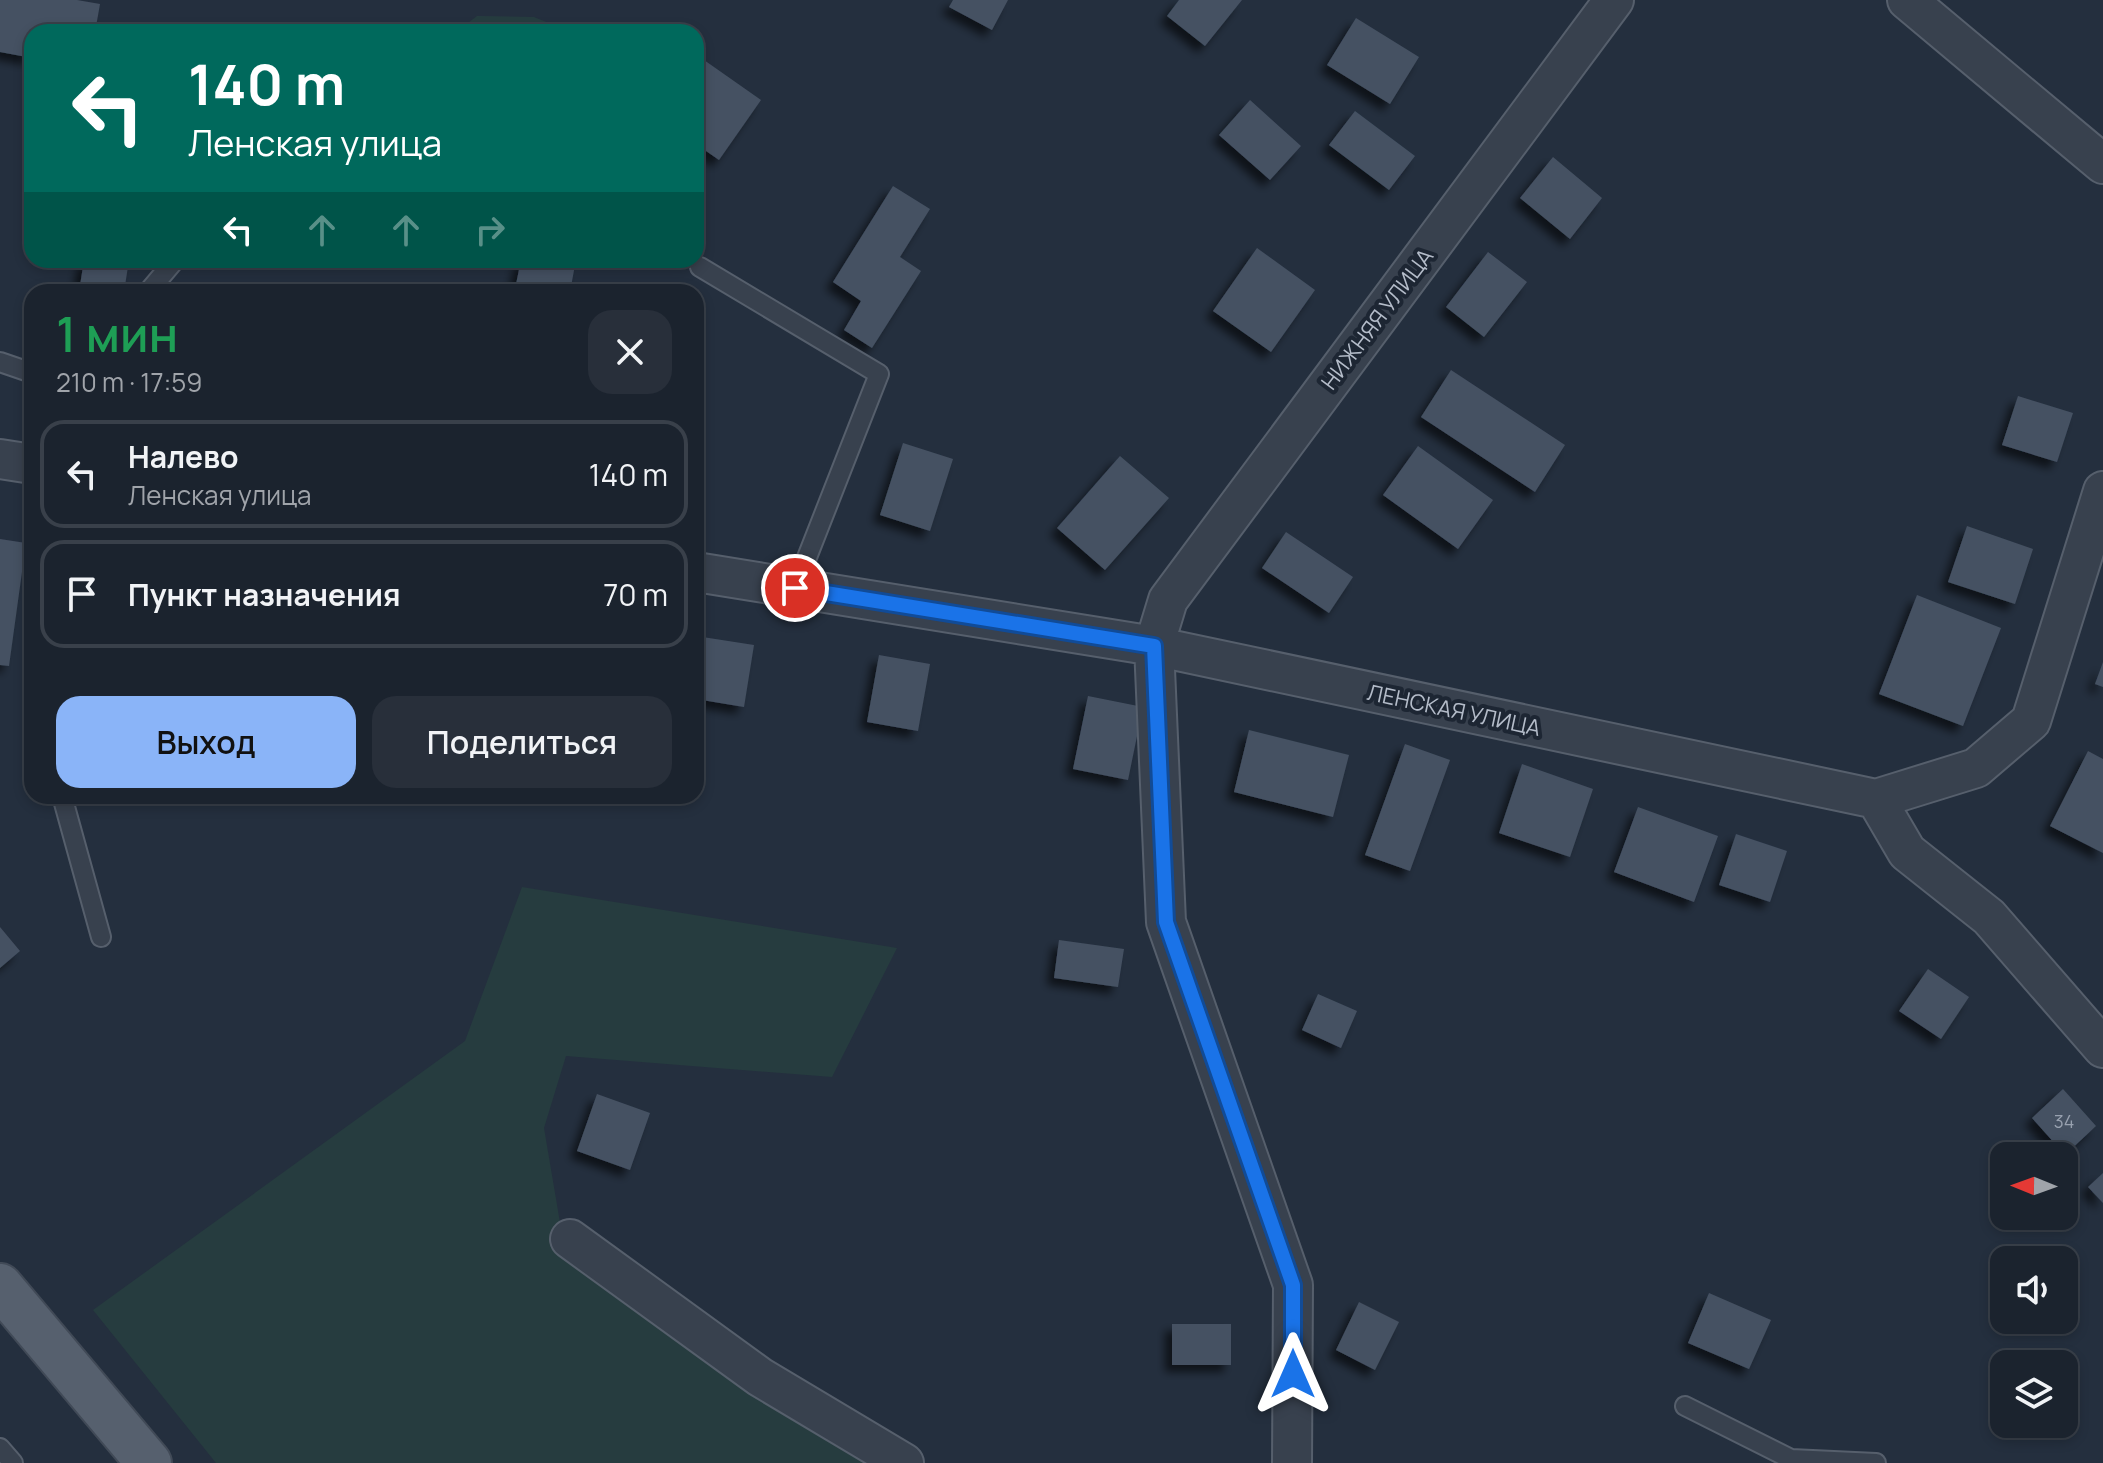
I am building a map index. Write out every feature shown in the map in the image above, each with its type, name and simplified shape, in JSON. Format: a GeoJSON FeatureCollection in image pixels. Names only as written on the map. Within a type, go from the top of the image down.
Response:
{"type":"FeatureCollection","features":[{"type":"Feature","properties":{"kind":"main road"},"geometry":{"type":"LineString","coordinates":[[0,1286],[149,1463]]}},
{"type":"Feature","properties":{"kind":"street","name":"НИЖНЯЯ УЛИЦА"},"geometry":{"type":"LineString","coordinates":[[1292,1463],[1293,1285],[1166,922],[1154,646],[1168,600],[1614,0]]}},
{"type":"Feature","properties":{"kind":"street"},"geometry":{"type":"LineString","coordinates":[[1907,0],[2103,164]]}},
{"type":"Feature","properties":{"kind":"street"},"geometry":{"type":"LineString","coordinates":[[0,459],[24,463]]}},
{"type":"Feature","properties":{"kind":"street"},"geometry":{"type":"LineString","coordinates":[[2103,491],[2031,721],[1976,768],[1876,799],[1907,852],[1989,917],[2103,1048]]}},
{"type":"Feature","properties":{"kind":"street","name":"ЛЕНСКАЯ УЛИЦА"},"geometry":{"type":"LineString","coordinates":[[704,573],[1154,646],[1876,799]]}},
{"type":"Feature","properties":{"kind":"street"},"geometry":{"type":"LineString","coordinates":[[570,1239],[760,1377],[904,1463]]}},
{"type":"Feature","properties":{"kind":"lane"},"geometry":{"type":"LineString","coordinates":[[155,284],[168,268]]}},
{"type":"Feature","properties":{"kind":"lane"},"geometry":{"type":"LineString","coordinates":[[702,268],[879,374],[795,588]]}},
{"type":"Feature","properties":{"kind":"lane"},"geometry":{"type":"LineString","coordinates":[[0,362],[24,370]]}},
{"type":"Feature","properties":{"kind":"lane"},"geometry":{"type":"LineString","coordinates":[[64,804],[101,937]]}},
{"type":"Feature","properties":{"kind":"lane"},"geometry":{"type":"LineString","coordinates":[[1685,1406],[1791,1459],[1876,1463]]}},
{"type":"Feature","properties":{"kind":"lane"},"geometry":{"type":"LineString","coordinates":[[0,1448],[13,1463]]}},
{"type":"Feature","properties":{"kind":"green space"},"geometry":{"type":"Polygon","coordinates":[[[477,16],[534,17],[551,24],[466,24],[477,16]]]}},
{"type":"Feature","properties":{"kind":"green space"},"geometry":{"type":"Polygon","coordinates":[[[522,887],[897,948],[832,1077],[566,1056],[544,1128],[565,1252],[868,1463],[216,1463],[93,1310],[465,1041],[522,887]]]}},
{"type":"Feature","properties":{"kind":"building"},"geometry":{"type":"Polygon","coordinates":[[[0,0],[77,0],[100,4],[96,24],[24,24],[24,56],[0,52],[0,0]]]}},
{"type":"Feature","properties":{"kind":"building"},"geometry":{"type":"Polygon","coordinates":[[[953,0],[1008,0],[992,30],[949,7],[953,0]]]}},
{"type":"Feature","properties":{"kind":"building"},"geometry":{"type":"Polygon","coordinates":[[[1179,0],[1242,0],[1205,46],[1167,16],[1179,0]]]}},
{"type":"Feature","properties":{"kind":"building"},"geometry":{"type":"Polygon","coordinates":[[[1356,18],[1419,57],[1390,104],[1327,65],[1356,18]]]}},
{"type":"Feature","properties":{"kind":"building"},"geometry":{"type":"Polygon","coordinates":[[[704,60],[761,100],[719,160],[704,150],[704,60]]]}},
{"type":"Feature","properties":{"kind":"building"},"geometry":{"type":"Polygon","coordinates":[[[1250,100],[1301,146],[1270,180],[1219,135],[1250,100]]]}},
{"type":"Feature","properties":{"kind":"building"},"geometry":{"type":"Polygon","coordinates":[[[1355,111],[1415,156],[1389,190],[1329,145],[1355,111]]]}},
{"type":"Feature","properties":{"kind":"building"},"geometry":{"type":"Polygon","coordinates":[[[1553,157],[1602,198],[1570,239],[1520,198],[1553,157]]]}},
{"type":"Feature","properties":{"kind":"building"},"geometry":{"type":"Polygon","coordinates":[[[893,186],[930,209],[900,257],[921,271],[872,348],[844,330],[861,301],[833,282],[893,186]]]}},
{"type":"Feature","properties":{"kind":"building"},"geometry":{"type":"Polygon","coordinates":[[[1257,248],[1315,290],[1271,352],[1213,311],[1257,248]]]}},
{"type":"Feature","properties":{"kind":"building"},"geometry":{"type":"Polygon","coordinates":[[[1488,252],[1527,282],[1484,337],[1446,307],[1488,252]]]}},
{"type":"Feature","properties":{"kind":"building"},"geometry":{"type":"Polygon","coordinates":[[[83,268],[128,268],[125,284],[80,284],[83,268]]]}},
{"type":"Feature","properties":{"kind":"building"},"geometry":{"type":"Polygon","coordinates":[[[519,268],[574,268],[571,284],[516,284],[519,268]]]}},
{"type":"Feature","properties":{"kind":"building"},"geometry":{"type":"Polygon","coordinates":[[[1451,370],[1565,445],[1535,492],[1421,417],[1451,370]]]}},
{"type":"Feature","properties":{"kind":"building"},"geometry":{"type":"Polygon","coordinates":[[[2018,396],[2073,413],[2057,462],[2002,445],[2018,396]]]}},
{"type":"Feature","properties":{"kind":"building"},"geometry":{"type":"Polygon","coordinates":[[[903,443],[953,459],[930,531],[880,515],[903,443]]]}},
{"type":"Feature","properties":{"kind":"building"},"geometry":{"type":"Polygon","coordinates":[[[1418,446],[1493,500],[1458,549],[1383,495],[1418,446]]]}},
{"type":"Feature","properties":{"kind":"building"},"geometry":{"type":"Polygon","coordinates":[[[1120,456],[1169,498],[1105,570],[1057,528],[1120,456]]]}},
{"type":"Feature","properties":{"kind":"building"},"geometry":{"type":"Polygon","coordinates":[[[1967,526],[2033,549],[2015,604],[1948,582],[1967,526]]]}},
{"type":"Feature","properties":{"kind":"building"},"geometry":{"type":"Polygon","coordinates":[[[1286,532],[1353,577],[1329,613],[1262,568],[1286,532]]]}},
{"type":"Feature","properties":{"kind":"building"},"geometry":{"type":"Polygon","coordinates":[[[0,539],[24,543],[24,557],[9,666],[0,665],[0,539]]]}},
{"type":"Feature","properties":{"kind":"building"},"geometry":{"type":"Polygon","coordinates":[[[1917,595],[2001,628],[1963,726],[1879,694],[1917,595]]]}},
{"type":"Feature","properties":{"kind":"building"},"geometry":{"type":"Polygon","coordinates":[[[704,637],[754,645],[744,707],[704,700],[704,637]]]}},
{"type":"Feature","properties":{"kind":"building"},"geometry":{"type":"Polygon","coordinates":[[[879,655],[930,664],[918,731],[867,722],[879,655]]]}},
{"type":"Feature","properties":{"kind":"building"},"geometry":{"type":"Polygon","coordinates":[[[2103,662],[2103,687],[2095,684],[2103,662]]]}},
{"type":"Feature","properties":{"kind":"building"},"geometry":{"type":"Polygon","coordinates":[[[1088,696],[1143,707],[1128,780],[1073,769],[1088,696]]]}},
{"type":"Feature","properties":{"kind":"building"},"geometry":{"type":"Polygon","coordinates":[[[1249,730],[1349,755],[1333,817],[1234,792],[1249,730]]]}},
{"type":"Feature","properties":{"kind":"building"},"geometry":{"type":"Polygon","coordinates":[[[1405,744],[1450,760],[1410,871],[1365,855],[1405,744]]]}},
{"type":"Feature","properties":{"kind":"building"},"geometry":{"type":"Polygon","coordinates":[[[2088,751],[2103,759],[2103,853],[2050,826],[2088,751]]]}},
{"type":"Feature","properties":{"kind":"building"},"geometry":{"type":"Polygon","coordinates":[[[1522,764],[1593,789],[1570,857],[1499,833],[1522,764]]]}},
{"type":"Feature","properties":{"kind":"building"},"geometry":{"type":"Polygon","coordinates":[[[1638,807],[1718,836],[1694,902],[1614,872],[1638,807]]]}},
{"type":"Feature","properties":{"kind":"building"},"geometry":{"type":"Polygon","coordinates":[[[1736,834],[1787,851],[1770,902],[1719,885],[1736,834]]]}},
{"type":"Feature","properties":{"kind":"building"},"geometry":{"type":"Polygon","coordinates":[[[0,927],[20,951],[0,968],[0,927]]]}},
{"type":"Feature","properties":{"kind":"building"},"geometry":{"type":"Polygon","coordinates":[[[1059,940],[1124,949],[1118,987],[1054,978],[1059,940]]]}},
{"type":"Feature","properties":{"kind":"building"},"geometry":{"type":"Polygon","coordinates":[[[1928,969],[1969,997],[1941,1039],[1899,1011],[1928,969]]]}},
{"type":"Feature","properties":{"kind":"building"},"geometry":{"type":"Polygon","coordinates":[[[1318,994],[1357,1011],[1341,1048],[1302,1030],[1318,994]]]}},
{"type":"Feature","properties":{"kind":"building"},"geometry":{"type":"Polygon","coordinates":[[[2063,1089],[2096,1126],[2078,1143],[2053,1142],[2032,1118],[2063,1089]]]}},
{"type":"Feature","properties":{"kind":"building"},"geometry":{"type":"Polygon","coordinates":[[[597,1094],[650,1113],[630,1170],[577,1151],[597,1094]]]}},
{"type":"Feature","properties":{"kind":"building"},"geometry":{"type":"Polygon","coordinates":[[[2103,1173],[2103,1203],[2088,1187],[2103,1173]]]}},
{"type":"Feature","properties":{"kind":"building"},"geometry":{"type":"Polygon","coordinates":[[[1709,1293],[1771,1320],[1749,1369],[1688,1343],[1709,1293]]]}},
{"type":"Feature","properties":{"kind":"building"},"geometry":{"type":"Polygon","coordinates":[[[1359,1302],[1399,1322],[1375,1370],[1336,1350],[1359,1302]]]}},
{"type":"Feature","properties":{"kind":"building"},"geometry":{"type":"Polygon","coordinates":[[[1172,1324],[1231,1324],[1231,1365],[1172,1365],[1172,1324]]]}},
{"type":"Feature","properties":{"kind":"route"},"geometry":{"type":"LineString","coordinates":[[795,588],[1154,646],[1166,922],[1293,1285],[1293,1374]]}}]}
